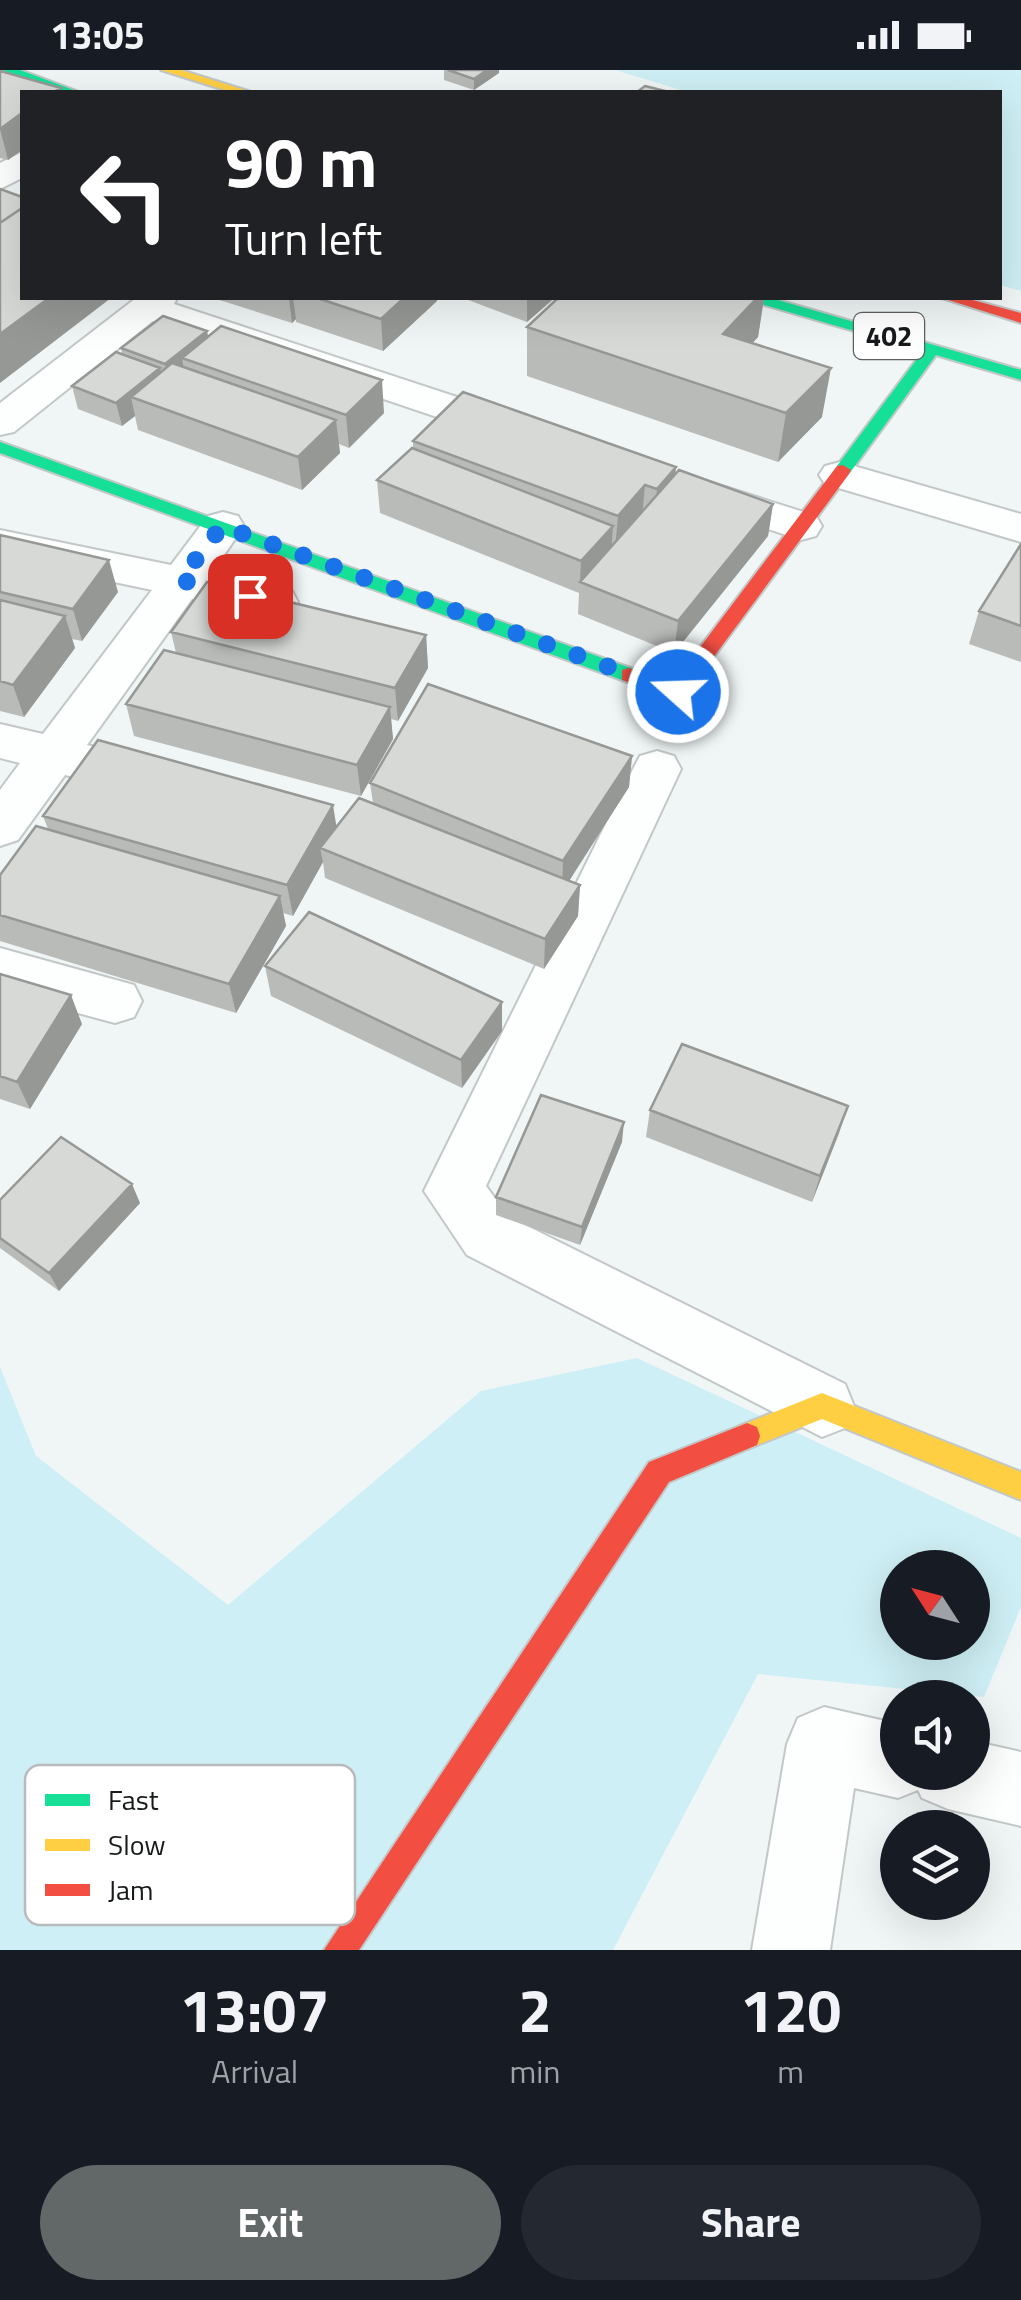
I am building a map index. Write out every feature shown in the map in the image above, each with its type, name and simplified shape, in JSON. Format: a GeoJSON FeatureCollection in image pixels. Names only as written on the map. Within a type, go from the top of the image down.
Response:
{"type":"FeatureCollection","features":[{"type":"Feature","properties":{"kind":"street"},"geometry":{"type":"LineString","coordinates":[[8,70],[66,90]]}},
{"type":"Feature","properties":{"kind":"street"},"geometry":{"type":"LineString","coordinates":[[167,70],[237,90]]}},
{"type":"Feature","properties":{"kind":"street","name":"402"},"geometry":{"type":"LineString","coordinates":[[763,300],[1021,375]]}},
{"type":"Feature","properties":{"kind":"street","name":"402"},"geometry":{"type":"LineString","coordinates":[[957,300],[1021,318]]}},
{"type":"Feature","properties":{"kind":"street"},"geometry":{"type":"LineString","coordinates":[[0,423],[153,302],[558,444]]}},
{"type":"Feature","properties":{"kind":"street"},"geometry":{"type":"LineString","coordinates":[[0,447],[678,692],[933,350]]}},
{"type":"Feature","properties":{"kind":"street"},"geometry":{"type":"LineString","coordinates":[[840,475],[1021,528]]}},
{"type":"Feature","properties":{"kind":"street"},"geometry":{"type":"LineString","coordinates":[[670,482],[801,526]]}},
{"type":"Feature","properties":{"kind":"street"},"geometry":{"type":"LineString","coordinates":[[0,828],[222,526]]}},
{"type":"Feature","properties":{"kind":"street"},"geometry":{"type":"LineString","coordinates":[[0,544],[352,619]]}},
{"type":"Feature","properties":{"kind":"street"},"geometry":{"type":"LineString","coordinates":[[0,741],[129,772]]}},
{"type":"Feature","properties":{"kind":"street"},"geometry":{"type":"LineString","coordinates":[[656,769],[454,1192],[488,1236],[822,1406],[1021,1486]]}},
{"type":"Feature","properties":{"kind":"street"},"geometry":{"type":"LineString","coordinates":[[0,970],[115,1002]]}},
{"type":"Feature","properties":{"kind":"street"},"geometry":{"type":"LineString","coordinates":[[340,1950],[659,1472],[822,1406]]}},
{"type":"Feature","properties":{"kind":"street"},"geometry":{"type":"LineString","coordinates":[[790,1950],[824,1744],[880,1757]]}},
{"type":"Feature","properties":{"kind":"street"},"geometry":{"type":"LineString","coordinates":[[990,1782],[1021,1790]]}},
{"type":"Feature","properties":{"kind":"shaded area"},"geometry":{"type":"Polygon","coordinates":[[[615,70],[1021,70],[1021,291],[1002,286],[1002,90],[680,90],[615,70]]]}},
{"type":"Feature","properties":{"kind":"shaded area"},"geometry":{"type":"Polygon","coordinates":[[[637,1358],[1021,1538],[1021,1607],[990,1682],[880,1680],[880,1686],[758,1674],[613,1950],[0,1950],[0,1367],[36,1456],[228,1605],[481,1391],[637,1358]]]}},
{"type":"Feature","properties":{"kind":"building"},"geometry":{"type":"Polygon","coordinates":[[[448,70],[487,70],[474,79],[448,70]]]}},
{"type":"Feature","properties":{"kind":"building"},"geometry":{"type":"Polygon","coordinates":[[[0,71],[61,88],[20,90],[20,114],[0,129],[0,71]]]}},
{"type":"Feature","properties":{"kind":"building"},"geometry":{"type":"Polygon","coordinates":[[[0,189],[20,196],[20,209],[0,223],[0,189]]]}},
{"type":"Feature","properties":{"kind":"building"},"geometry":{"type":"Polygon","coordinates":[[[20,209],[20,300],[46,300],[0,334],[0,223],[20,209]]]}},
{"type":"Feature","properties":{"kind":"building"},"geometry":{"type":"Polygon","coordinates":[[[323,300],[402,300],[381,319],[323,300]]]}},
{"type":"Feature","properties":{"kind":"building"},"geometry":{"type":"Polygon","coordinates":[[[556,300],[755,300],[723,334],[831,368],[786,413],[527,327],[556,300]]]}},
{"type":"Feature","properties":{"kind":"building"},"geometry":{"type":"Polygon","coordinates":[[[163,316],[207,331],[165,364],[121,348],[163,316]]]}},
{"type":"Feature","properties":{"kind":"building"},"geometry":{"type":"Polygon","coordinates":[[[221,326],[382,380],[346,415],[182,358],[221,326]]]}},
{"type":"Feature","properties":{"kind":"building"},"geometry":{"type":"Polygon","coordinates":[[[116,352],[160,368],[116,403],[72,386],[116,352]]]}},
{"type":"Feature","properties":{"kind":"building"},"geometry":{"type":"Polygon","coordinates":[[[172,363],[336,420],[298,457],[131,397],[172,363]]]}},
{"type":"Feature","properties":{"kind":"building"},"geometry":{"type":"Polygon","coordinates":[[[463,392],[676,467],[657,489],[645,485],[618,516],[413,441],[463,392]]]}},
{"type":"Feature","properties":{"kind":"building"},"geometry":{"type":"Polygon","coordinates":[[[412,448],[613,526],[581,561],[377,480],[412,448]]]}},
{"type":"Feature","properties":{"kind":"building"},"geometry":{"type":"Polygon","coordinates":[[[679,470],[773,504],[678,621],[580,582],[679,470]]]}},
{"type":"Feature","properties":{"kind":"building"},"geometry":{"type":"Polygon","coordinates":[[[0,535],[109,560],[73,609],[0,592],[0,535]]]}},
{"type":"Feature","properties":{"kind":"building"},"geometry":{"type":"Polygon","coordinates":[[[1021,544],[1021,626],[979,611],[1021,544]]]}},
{"type":"Feature","properties":{"kind":"building"},"geometry":{"type":"Polygon","coordinates":[[[207,582],[426,635],[395,688],[171,632],[207,582]]]}},
{"type":"Feature","properties":{"kind":"building"},"geometry":{"type":"Polygon","coordinates":[[[0,600],[65,616],[13,685],[0,681],[0,600]]]}},
{"type":"Feature","properties":{"kind":"building"},"geometry":{"type":"Polygon","coordinates":[[[164,650],[390,707],[357,765],[126,704],[164,650]]]}},
{"type":"Feature","properties":{"kind":"building"},"geometry":{"type":"Polygon","coordinates":[[[428,684],[632,756],[563,861],[370,783],[428,684]]]}},
{"type":"Feature","properties":{"kind":"building"},"geometry":{"type":"Polygon","coordinates":[[[98,740],[333,805],[287,885],[43,816],[98,740]]]}},
{"type":"Feature","properties":{"kind":"building"},"geometry":{"type":"Polygon","coordinates":[[[359,798],[580,885],[545,939],[320,848],[359,798]]]}},
{"type":"Feature","properties":{"kind":"building"},"geometry":{"type":"Polygon","coordinates":[[[36,826],[280,896],[229,984],[0,915],[0,875],[36,826]]]}},
{"type":"Feature","properties":{"kind":"building"},"geometry":{"type":"Polygon","coordinates":[[[309,912],[502,1002],[461,1060],[265,966],[309,912]]]}},
{"type":"Feature","properties":{"kind":"building"},"geometry":{"type":"Polygon","coordinates":[[[0,974],[71,995],[17,1082],[0,1076],[0,974]]]}},
{"type":"Feature","properties":{"kind":"building"},"geometry":{"type":"Polygon","coordinates":[[[682,1044],[848,1106],[820,1176],[650,1110],[682,1044]]]}},
{"type":"Feature","properties":{"kind":"building"},"geometry":{"type":"Polygon","coordinates":[[[541,1095],[624,1122],[582,1227],[496,1197],[541,1095]]]}},
{"type":"Feature","properties":{"kind":"building"},"geometry":{"type":"Polygon","coordinates":[[[61,1137],[132,1184],[49,1273],[0,1238],[0,1200],[61,1137]]]}},
{"type":"Feature","properties":{"kind":"traffic: fast"},"geometry":{"type":"LineString","coordinates":[[8,70],[66,90]]}},
{"type":"Feature","properties":{"kind":"traffic: fast"},"geometry":{"type":"LineString","coordinates":[[763,300],[1021,375]]}},
{"type":"Feature","properties":{"kind":"traffic: fast"},"geometry":{"type":"LineString","coordinates":[[843,470],[933,349]]}},
{"type":"Feature","properties":{"kind":"traffic: fast"},"geometry":{"type":"LineString","coordinates":[[0,447],[629,675]]}},
{"type":"Feature","properties":{"kind":"traffic: slow"},"geometry":{"type":"LineString","coordinates":[[167,70],[237,90]]}},
{"type":"Feature","properties":{"kind":"traffic: slow"},"geometry":{"type":"LineString","coordinates":[[747,1436],[822,1406],[1021,1486]]}},
{"type":"Feature","properties":{"kind":"traffic: jam"},"geometry":{"type":"LineString","coordinates":[[957,300],[1021,318]]}},
{"type":"Feature","properties":{"kind":"traffic: jam"},"geometry":{"type":"LineString","coordinates":[[629,675],[677,692],[843,470]]}},
{"type":"Feature","properties":{"kind":"traffic: jam"},"geometry":{"type":"LineString","coordinates":[[340,1950],[659,1472],[747,1436]]}},
{"type":"Feature","properties":{"kind":"route"},"geometry":{"type":"LineString","coordinates":[[250,596],[180,580],[222,526],[678,692]]}}]}
